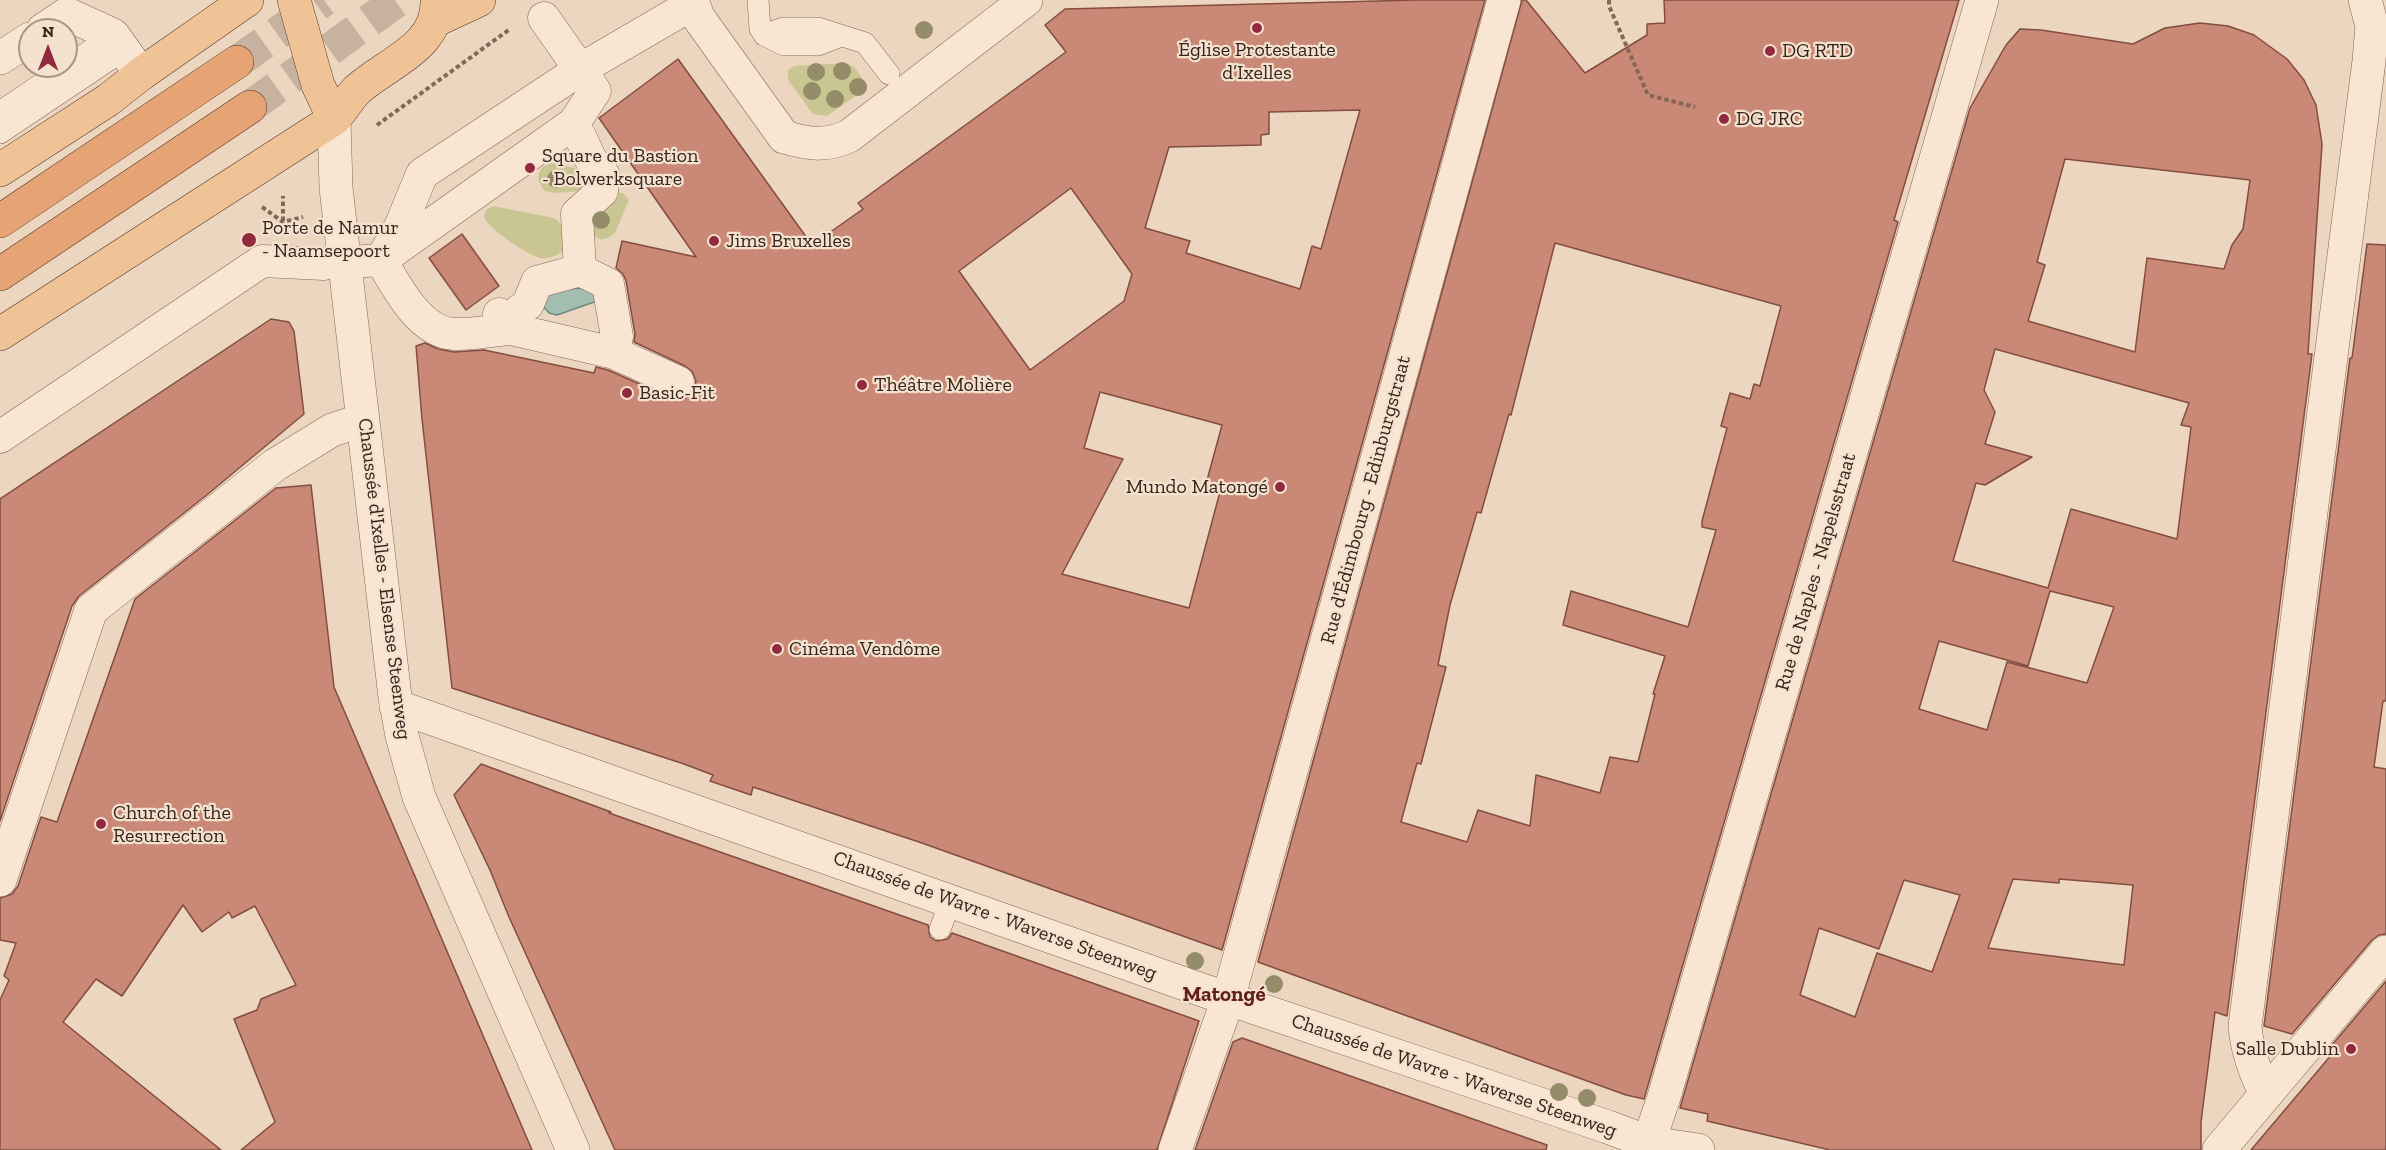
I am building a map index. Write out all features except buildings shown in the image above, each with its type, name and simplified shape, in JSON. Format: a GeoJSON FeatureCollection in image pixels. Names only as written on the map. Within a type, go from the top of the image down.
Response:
{"type":"FeatureCollection","features":[{"type":"Feature","properties":{"kind":"highway"},"geometry":{"type":"LineString","coordinates":[[0,221],[237,62]]}},
{"type":"Feature","properties":{"kind":"highway"},"geometry":{"type":"LineString","coordinates":[[0,274],[250,107]]}},
{"type":"Feature","properties":{"kind":"main road"},"geometry":{"type":"LineString","coordinates":[[0,170],[108,100],[126,53],[247,0]]}},
{"type":"Feature","properties":{"kind":"main road"},"geometry":{"type":"LineString","coordinates":[[294,0],[321,90],[334,119]]}},
{"type":"Feature","properties":{"kind":"main road"},"geometry":{"type":"LineString","coordinates":[[0,334],[334,119],[357,90],[417,47],[436,10],[479,0]]}},
{"type":"Feature","properties":{"kind":"main road"},"geometry":{"type":"LineString","coordinates":[[321,90],[357,90]]}},
{"type":"Feature","properties":{"kind":"street"},"geometry":{"type":"LineString","coordinates":[[372,261],[400,227],[422,174],[581,69],[692,9],[784,137],[821,145],[849,136],[1026,0]]}},
{"type":"Feature","properties":{"kind":"street","name":"Rue d'Édimbourg - Edinburgstraat"},"geometry":{"type":"LineString","coordinates":[[1175,1150],[1228,999],[1504,0]]}},
{"type":"Feature","properties":{"kind":"street","name":"Rue de Naples - Napelsstraat"},"geometry":{"type":"LineString","coordinates":[[1648,1147],[1982,0]]}},
{"type":"Feature","properties":{"kind":"street"},"geometry":{"type":"LineString","coordinates":[[2266,1094],[2246,1046],[2245,1026],[2378,62],[2372,26],[2363,0]]}},
{"type":"Feature","properties":{"kind":"street"},"geometry":{"type":"LineString","coordinates":[[372,261],[577,129],[596,91],[581,69],[532,20]]}},
{"type":"Feature","properties":{"kind":"street"},"geometry":{"type":"LineString","coordinates":[[78,21],[126,53]]}},
{"type":"Feature","properties":{"kind":"street"},"geometry":{"type":"LineString","coordinates":[[0,58],[18,47]]}},
{"type":"Feature","properties":{"kind":"street","name":"Chaussée d'Ixelles - Elsense Steenweg"},"geometry":{"type":"LineString","coordinates":[[334,119],[336,170],[363,420],[396,706],[402,736],[419,797],[573,1150]]}},
{"type":"Feature","properties":{"kind":"street"},"geometry":{"type":"LineString","coordinates":[[577,129],[591,160],[603,174],[602,191],[577,214],[580,270]]}},
{"type":"Feature","properties":{"kind":"street"},"geometry":{"type":"LineString","coordinates":[[0,437],[262,261],[324,264]]}},
{"type":"Feature","properties":{"kind":"street"},"geometry":{"type":"LineString","coordinates":[[372,261],[396,301],[422,329],[453,334],[514,314],[616,345],[678,382]]}},
{"type":"Feature","properties":{"kind":"street"},"geometry":{"type":"LineString","coordinates":[[514,314],[537,282],[580,270],[608,284],[616,345]]}},
{"type":"Feature","properties":{"kind":"street"},"geometry":{"type":"LineString","coordinates":[[0,880],[91,610],[275,465],[332,430],[363,420]]}},
{"type":"Feature","properties":{"kind":"street","name":"Chaussée de Wavre - Waverse Steenweg"},"geometry":{"type":"LineString","coordinates":[[396,706],[945,915],[1228,999],[1597,1123],[1648,1147],[1698,1150]]}},
{"type":"Feature","properties":{"kind":"street"},"geometry":{"type":"LineString","coordinates":[[2219,1150],[2386,952]]}},
{"type":"Feature","properties":{"kind":"lane"},"geometry":{"type":"LineString","coordinates":[[758,0],[758,21],[764,35],[784,28],[819,28],[865,44],[873,50],[889,74]]}},
{"type":"Feature","properties":{"kind":"lane"},"geometry":{"type":"LineString","coordinates":[[0,112],[126,53]]}},
{"type":"Feature","properties":{"kind":"lane"},"geometry":{"type":"LineString","coordinates":[[0,133],[126,53]]}},
{"type":"Feature","properties":{"kind":"path"},"geometry":{"type":"LineString","coordinates":[[1609,0],[1609,6],[1648,95],[1695,107]]}},
{"type":"Feature","properties":{"kind":"path"},"geometry":{"type":"LineString","coordinates":[[336,170],[378,124],[532,20]]}},
{"type":"Feature","properties":{"kind":"shaded area"},"geometry":{"type":"Polygon","coordinates":[[[846,63],[854,67],[865,82],[864,90],[827,116],[813,114],[788,80],[788,70],[794,66],[846,63]]]}},
{"type":"Feature","properties":{"kind":"shaded area"},"geometry":{"type":"Polygon","coordinates":[[[551,163],[591,171],[592,190],[556,193],[545,191],[540,183],[539,175],[542,168],[551,163]]]}},
{"type":"Feature","properties":{"kind":"shaded area"},"geometry":{"type":"Polygon","coordinates":[[[617,193],[623,193],[629,200],[615,233],[604,239],[596,238],[589,219],[617,193]]]}},
{"type":"Feature","properties":{"kind":"shaded area"},"geometry":{"type":"Polygon","coordinates":[[[493,206],[556,219],[565,228],[565,247],[554,256],[540,258],[534,256],[499,233],[486,221],[484,216],[486,210],[493,206]]]}},
{"type":"Feature","properties":{"kind":"shaded area"},"geometry":{"type":"Polygon","coordinates":[[[595,288],[597,301],[557,315],[549,313],[543,306],[543,298],[554,289],[595,288]]]}},
{"type":"Feature","properties":{"kind":"tunnel"},"geometry":{"type":"LineString","coordinates":[[237,62],[324,0]]}},
{"type":"Feature","properties":{"kind":"tunnel"},"geometry":{"type":"LineString","coordinates":[[250,107],[398,0]]}},
{"type":"Feature","properties":{"kind":"place","name":"Église Protestante d’Ixelles"},"geometry":{"type":"Point","coordinates":[1257,28]}},
{"type":"Feature","properties":{"kind":"place","name":"DG RTD"},"geometry":{"type":"Point","coordinates":[1770,51]}},
{"type":"Feature","properties":{"kind":"place","name":"DG JRC"},"geometry":{"type":"Point","coordinates":[1724,119]}},
{"type":"Feature","properties":{"kind":"place","name":"Square du Bastion - Bolwerksquare"},"geometry":{"type":"Point","coordinates":[530,168]}},
{"type":"Feature","properties":{"kind":"place","name":"Porte de Namur - Naamsepoort"},"geometry":{"type":"Point","coordinates":[249,240]}},
{"type":"Feature","properties":{"kind":"place","name":"Jims Bruxelles"},"geometry":{"type":"Point","coordinates":[714,241]}},
{"type":"Feature","properties":{"kind":"place","name":"Théâtre Molière"},"geometry":{"type":"Point","coordinates":[862,385]}},
{"type":"Feature","properties":{"kind":"place","name":"Basic-Fit"},"geometry":{"type":"Point","coordinates":[627,393]}},
{"type":"Feature","properties":{"kind":"place","name":"Mundo Matongé"},"geometry":{"type":"Point","coordinates":[1280,487]}},
{"type":"Feature","properties":{"kind":"place","name":"Cinéma Vendôme"},"geometry":{"type":"Point","coordinates":[777,649]}},
{"type":"Feature","properties":{"kind":"place","name":"Church of the Resurrection"},"geometry":{"type":"Point","coordinates":[101,824]}},
{"type":"Feature","properties":{"kind":"place","name":"Salle Dublin"},"geometry":{"type":"Point","coordinates":[2351,1049]}},
{"type":"Feature","properties":{"kind":"district","name":"Matongé"},"geometry":{"type":"Point","coordinates":[1224,995]}}]}
